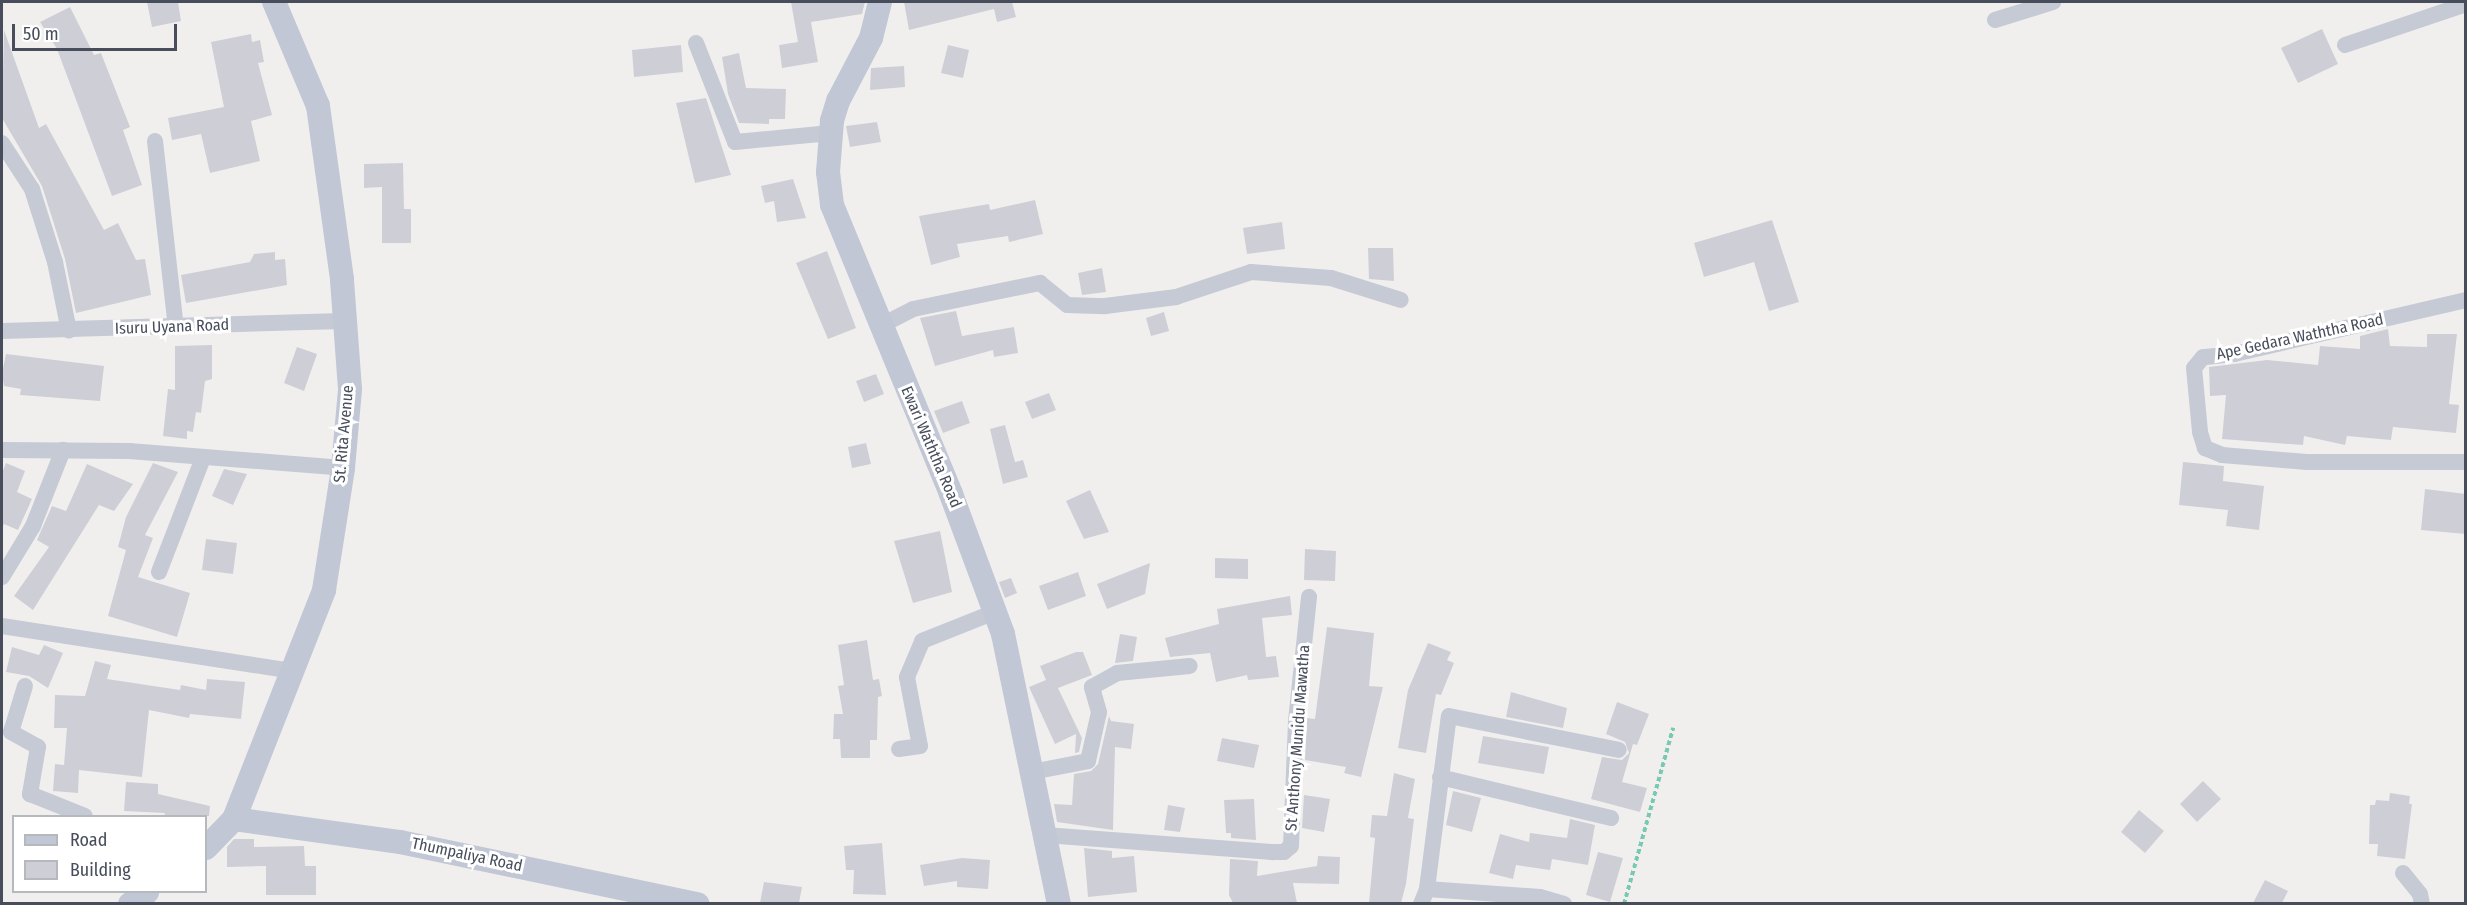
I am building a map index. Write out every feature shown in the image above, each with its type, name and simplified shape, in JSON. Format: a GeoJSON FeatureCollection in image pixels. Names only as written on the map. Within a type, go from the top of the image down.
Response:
{"type":"FeatureCollection","features":[{"type":"Feature","properties":{"kind":"street","name":"St. Rita Avenue"},"geometry":{"type":"LineString","coordinates":[[207,847],[234,819],[324,590],[343,468],[350,389],[343,321],[342,279],[318,106],[274,2]]}},
{"type":"Feature","properties":{"kind":"street","name":"Ewari Waththa Road"},"geometry":{"type":"LineString","coordinates":[[880,2],[871,38],[838,101],[831,133],[828,172],[832,205],[951,494],[995,612],[1059,903]]}},
{"type":"Feature","properties":{"kind":"street"},"geometry":{"type":"LineString","coordinates":[[1995,20],[2054,2]]}},
{"type":"Feature","properties":{"kind":"street"},"geometry":{"type":"LineString","coordinates":[[2345,45],[2466,4]]}},
{"type":"Feature","properties":{"kind":"street"},"geometry":{"type":"LineString","coordinates":[[696,43],[735,142],[831,133]]}},
{"type":"Feature","properties":{"kind":"street"},"geometry":{"type":"LineString","coordinates":[[155,141],[176,327]]}},
{"type":"Feature","properties":{"kind":"street"},"geometry":{"type":"LineString","coordinates":[[2,144],[9,166],[32,189],[43,220],[69,331]]}},
{"type":"Feature","properties":{"kind":"street"},"geometry":{"type":"LineString","coordinates":[[880,326],[914,309],[1041,283],[1067,305],[1105,306],[1176,297],[1251,272],[1330,278],[1401,300]]}},
{"type":"Feature","properties":{"kind":"street","name":"Ape Gedara Waththa Road"},"geometry":{"type":"LineString","coordinates":[[2466,300],[2234,354],[2203,357],[2194,368],[2200,432],[2205,448],[2222,454],[2307,462],[2466,462]]}},
{"type":"Feature","properties":{"kind":"street","name":"Isuru Uyana Road"},"geometry":{"type":"LineString","coordinates":[[2,331],[69,331],[343,321]]}},
{"type":"Feature","properties":{"kind":"street"},"geometry":{"type":"LineString","coordinates":[[2,450],[129,451],[343,468]]}},
{"type":"Feature","properties":{"kind":"street"},"geometry":{"type":"LineString","coordinates":[[2,577],[33,526],[63,450]]}},
{"type":"Feature","properties":{"kind":"street"},"geometry":{"type":"LineString","coordinates":[[159,572],[203,458]]}},
{"type":"Feature","properties":{"kind":"street","name":"St Anthony Munidu Mawatha"},"geometry":{"type":"LineString","coordinates":[[1045,835],[1273,852],[1284,852],[1291,846],[1296,721],[1308,597]]}},
{"type":"Feature","properties":{"kind":"street"},"geometry":{"type":"LineString","coordinates":[[899,749],[920,746],[908,677],[922,641],[995,612]]}},
{"type":"Feature","properties":{"kind":"street"},"geometry":{"type":"LineString","coordinates":[[2,626],[292,671]]}},
{"type":"Feature","properties":{"kind":"street"},"geometry":{"type":"LineString","coordinates":[[1032,772],[1088,761],[1099,712],[1092,687],[1117,673],[1190,666]]}},
{"type":"Feature","properties":{"kind":"street"},"geometry":{"type":"LineString","coordinates":[[25,686],[11,732],[38,747],[30,794],[82,815]]}},
{"type":"Feature","properties":{"kind":"street"},"geometry":{"type":"LineString","coordinates":[[1564,903],[1540,897],[1424,896],[1449,716],[1619,750]]}},
{"type":"Feature","properties":{"kind":"street"},"geometry":{"type":"LineString","coordinates":[[1440,777],[1611,818]]}},
{"type":"Feature","properties":{"kind":"street","name":"Thumpaliya Road"},"geometry":{"type":"LineString","coordinates":[[234,819],[400,842],[698,903]]}},
{"type":"Feature","properties":{"kind":"street"},"geometry":{"type":"LineString","coordinates":[[2403,873],[2420,894],[2422,903]]}},
{"type":"Feature","properties":{"kind":"street"},"geometry":{"type":"LineString","coordinates":[[130,903],[144,893]]}},
{"type":"Feature","properties":{"kind":"path"},"geometry":{"type":"LineString","coordinates":[[1624,903],[1673,728]]}},
{"type":"Feature","properties":{"kind":"building"},"geometry":{"type":"Polygon","coordinates":[[[147,2],[178,2],[181,21],[152,27],[147,2]]]}},
{"type":"Feature","properties":{"kind":"building"},"geometry":{"type":"Polygon","coordinates":[[[791,2],[865,2],[862,14],[811,22],[818,62],[782,68],[779,45],[798,42],[791,2]]]}},
{"type":"Feature","properties":{"kind":"building"},"geometry":{"type":"Polygon","coordinates":[[[904,2],[1012,2],[1016,17],[997,22],[994,9],[909,30],[904,2]]]}},
{"type":"Feature","properties":{"kind":"building"},"geometry":{"type":"Polygon","coordinates":[[[70,7],[94,55],[101,53],[130,127],[123,130],[142,185],[112,196],[57,49],[40,22],[70,7]]]}},
{"type":"Feature","properties":{"kind":"building"},"geometry":{"type":"Polygon","coordinates":[[[2322,29],[2338,64],[2298,83],[2281,48],[2322,29]]]}},
{"type":"Feature","properties":{"kind":"building"},"geometry":{"type":"Polygon","coordinates":[[[4,30],[39,128],[46,124],[104,230],[118,223],[136,260],[145,259],[151,295],[76,313],[65,259],[42,186],[2,118],[4,30]]]}},
{"type":"Feature","properties":{"kind":"building"},"geometry":{"type":"Polygon","coordinates":[[[251,34],[252,42],[260,40],[264,62],[258,63],[272,115],[251,121],[260,161],[210,173],[201,134],[172,140],[168,118],[224,107],[211,42],[251,34]]]}},
{"type":"Feature","properties":{"kind":"building"},"geometry":{"type":"Polygon","coordinates":[[[681,45],[683,72],[634,77],[632,50],[681,45]]]}},
{"type":"Feature","properties":{"kind":"building"},"geometry":{"type":"Polygon","coordinates":[[[948,45],[969,50],[963,78],[941,73],[948,45]]]}},
{"type":"Feature","properties":{"kind":"building"},"geometry":{"type":"Polygon","coordinates":[[[739,53],[746,88],[786,89],[785,119],[769,119],[769,124],[739,123],[728,94],[722,57],[739,53]]]}},
{"type":"Feature","properties":{"kind":"building"},"geometry":{"type":"Polygon","coordinates":[[[904,66],[905,87],[870,90],[871,68],[904,66]]]}},
{"type":"Feature","properties":{"kind":"building"},"geometry":{"type":"Polygon","coordinates":[[[706,98],[731,175],[695,183],[676,103],[706,98]]]}},
{"type":"Feature","properties":{"kind":"building"},"geometry":{"type":"Polygon","coordinates":[[[877,122],[881,142],[850,147],[846,126],[877,122]]]}},
{"type":"Feature","properties":{"kind":"building"},"geometry":{"type":"Polygon","coordinates":[[[403,163],[404,209],[411,209],[411,243],[382,243],[382,187],[364,188],[364,164],[403,163]]]}},
{"type":"Feature","properties":{"kind":"building"},"geometry":{"type":"Polygon","coordinates":[[[793,179],[806,218],[777,222],[774,201],[765,203],[761,186],[793,179]]]}},
{"type":"Feature","properties":{"kind":"building"},"geometry":{"type":"Polygon","coordinates":[[[1035,200],[1043,234],[1009,242],[1008,236],[957,244],[960,257],[931,265],[919,216],[989,204],[990,210],[1035,200]]]}},
{"type":"Feature","properties":{"kind":"building"},"geometry":{"type":"Polygon","coordinates":[[[1772,220],[1799,302],[1769,311],[1754,262],[1704,277],[1694,243],[1772,220]]]}},
{"type":"Feature","properties":{"kind":"building"},"geometry":{"type":"Polygon","coordinates":[[[1282,222],[1285,249],[1247,254],[1243,228],[1282,222]]]}},
{"type":"Feature","properties":{"kind":"building"},"geometry":{"type":"Polygon","coordinates":[[[1368,248],[1393,248],[1394,281],[1369,279],[1368,248]]]}},
{"type":"Feature","properties":{"kind":"building"},"geometry":{"type":"Polygon","coordinates":[[[827,251],[856,328],[828,339],[796,263],[827,251]]]}},
{"type":"Feature","properties":{"kind":"building"},"geometry":{"type":"Polygon","coordinates":[[[275,252],[275,260],[285,259],[287,285],[186,303],[181,275],[250,262],[254,254],[275,252]]]}},
{"type":"Feature","properties":{"kind":"building"},"geometry":{"type":"Polygon","coordinates":[[[1102,268],[1106,292],[1082,295],[1078,273],[1102,268]]]}},
{"type":"Feature","properties":{"kind":"building"},"geometry":{"type":"Polygon","coordinates":[[[956,311],[962,336],[1014,327],[1018,353],[994,357],[993,350],[935,366],[920,318],[956,311]]]}},
{"type":"Feature","properties":{"kind":"building"},"geometry":{"type":"Polygon","coordinates":[[[1164,312],[1169,331],[1151,336],[1146,318],[1164,312]]]}},
{"type":"Feature","properties":{"kind":"building"},"geometry":{"type":"Polygon","coordinates":[[[2388,329],[2390,346],[2427,347],[2427,334],[2457,334],[2449,404],[2459,405],[2456,433],[2393,427],[2391,440],[2347,436],[2345,445],[2304,436],[2303,445],[2222,439],[2226,395],[2210,396],[2209,367],[2267,360],[2318,365],[2320,346],[2360,349],[2360,336],[2388,329]]]}},
{"type":"Feature","properties":{"kind":"building"},"geometry":{"type":"Polygon","coordinates":[[[212,345],[212,379],[205,381],[201,413],[196,412],[193,432],[187,431],[187,439],[163,436],[168,389],[175,390],[175,346],[212,345]]]}},
{"type":"Feature","properties":{"kind":"building"},"geometry":{"type":"Polygon","coordinates":[[[297,347],[317,354],[304,391],[284,383],[297,347]]]}},
{"type":"Feature","properties":{"kind":"building"},"geometry":{"type":"Polygon","coordinates":[[[6,354],[104,366],[100,401],[20,395],[21,389],[4,386],[2,373],[6,354]]]}},
{"type":"Feature","properties":{"kind":"building"},"geometry":{"type":"Polygon","coordinates":[[[876,374],[884,394],[864,402],[856,381],[876,374]]]}},
{"type":"Feature","properties":{"kind":"building"},"geometry":{"type":"Polygon","coordinates":[[[1049,393],[1056,410],[1032,419],[1025,402],[1049,393]]]}},
{"type":"Feature","properties":{"kind":"building"},"geometry":{"type":"Polygon","coordinates":[[[962,401],[970,423],[943,433],[934,411],[962,401]]]}},
{"type":"Feature","properties":{"kind":"building"},"geometry":{"type":"Polygon","coordinates":[[[1005,425],[1015,462],[1023,460],[1028,477],[1003,484],[990,429],[1005,425]]]}},
{"type":"Feature","properties":{"kind":"building"},"geometry":{"type":"Polygon","coordinates":[[[866,443],[871,464],[852,468],[848,447],[866,443]]]}},
{"type":"Feature","properties":{"kind":"building"},"geometry":{"type":"Polygon","coordinates":[[[2183,462],[2224,466],[2223,481],[2264,486],[2259,530],[2226,526],[2228,510],[2179,505],[2183,462]]]}},
{"type":"Feature","properties":{"kind":"building"},"geometry":{"type":"Polygon","coordinates":[[[6,463],[25,471],[17,492],[32,499],[18,530],[4,524],[2,528],[2,473],[6,463]]]}},
{"type":"Feature","properties":{"kind":"building"},"geometry":{"type":"Polygon","coordinates":[[[153,463],[178,472],[145,535],[153,538],[138,577],[190,593],[177,637],[108,616],[126,550],[118,547],[126,517],[153,463]]]}},
{"type":"Feature","properties":{"kind":"building"},"geometry":{"type":"Polygon","coordinates":[[[87,464],[133,484],[114,511],[99,505],[33,610],[14,596],[49,547],[37,540],[52,506],[66,511],[87,464]]]}},
{"type":"Feature","properties":{"kind":"building"},"geometry":{"type":"Polygon","coordinates":[[[224,469],[247,474],[233,505],[212,496],[224,469]]]}},
{"type":"Feature","properties":{"kind":"building"},"geometry":{"type":"Polygon","coordinates":[[[2425,489],[2466,494],[2466,534],[2421,530],[2425,489]]]}},
{"type":"Feature","properties":{"kind":"building"},"geometry":{"type":"Polygon","coordinates":[[[1090,490],[1109,532],[1084,539],[1066,501],[1090,490]]]}},
{"type":"Feature","properties":{"kind":"building"},"geometry":{"type":"Polygon","coordinates":[[[940,531],[952,592],[913,603],[894,541],[940,531]]]}},
{"type":"Feature","properties":{"kind":"building"},"geometry":{"type":"Polygon","coordinates":[[[206,539],[237,543],[233,574],[202,570],[206,539]]]}},
{"type":"Feature","properties":{"kind":"building"},"geometry":{"type":"Polygon","coordinates":[[[1305,549],[1336,551],[1335,581],[1304,580],[1305,549]]]}},
{"type":"Feature","properties":{"kind":"building"},"geometry":{"type":"Polygon","coordinates":[[[1215,558],[1248,559],[1248,579],[1215,578],[1215,558]]]}},
{"type":"Feature","properties":{"kind":"building"},"geometry":{"type":"Polygon","coordinates":[[[1150,563],[1145,594],[1107,609],[1097,584],[1150,563]]]}},
{"type":"Feature","properties":{"kind":"building"},"geometry":{"type":"Polygon","coordinates":[[[1078,572],[1086,596],[1048,610],[1039,586],[1078,572]]]}},
{"type":"Feature","properties":{"kind":"building"},"geometry":{"type":"Polygon","coordinates":[[[1011,578],[1017,593],[1005,598],[999,582],[1011,578]]]}},
{"type":"Feature","properties":{"kind":"building"},"geometry":{"type":"Polygon","coordinates":[[[1290,596],[1292,615],[1262,618],[1266,657],[1276,656],[1279,677],[1248,680],[1247,675],[1216,682],[1210,653],[1170,657],[1165,638],[1219,624],[1217,609],[1290,596]]]}},
{"type":"Feature","properties":{"kind":"building"},"geometry":{"type":"Polygon","coordinates":[[[1327,627],[1374,633],[1369,686],[1383,687],[1361,777],[1344,773],[1346,767],[1305,760],[1307,718],[1315,719],[1327,627]]]}},
{"type":"Feature","properties":{"kind":"building"},"geometry":{"type":"Polygon","coordinates":[[[1120,634],[1137,637],[1133,661],[1115,663],[1120,634]]]}},
{"type":"Feature","properties":{"kind":"building"},"geometry":{"type":"Polygon","coordinates":[[[867,640],[873,680],[879,679],[882,696],[878,697],[877,740],[870,740],[870,758],[841,758],[840,739],[833,739],[834,714],[843,714],[838,686],[844,685],[838,645],[867,640]]]}},
{"type":"Feature","properties":{"kind":"building"},"geometry":{"type":"Polygon","coordinates":[[[1428,643],[1451,652],[1447,660],[1454,663],[1441,695],[1436,694],[1426,753],[1398,748],[1408,690],[1428,643]]]}},
{"type":"Feature","properties":{"kind":"building"},"geometry":{"type":"Polygon","coordinates":[[[44,645],[63,653],[48,688],[29,676],[6,672],[12,647],[39,655],[44,645]]]}},
{"type":"Feature","properties":{"kind":"building"},"geometry":{"type":"Polygon","coordinates":[[[1076,652],[1083,652],[1092,675],[1058,688],[1082,738],[1079,752],[1075,753],[1076,734],[1055,744],[1029,687],[1046,680],[1040,666],[1076,652]]]}},
{"type":"Feature","properties":{"kind":"building"},"geometry":{"type":"Polygon","coordinates":[[[95,661],[111,665],[107,679],[180,690],[181,685],[206,690],[207,679],[245,682],[241,719],[190,714],[189,718],[149,710],[142,777],[79,770],[78,793],[53,791],[55,764],[64,765],[67,728],[54,728],[55,695],[85,696],[95,661]]]}},
{"type":"Feature","properties":{"kind":"building"},"geometry":{"type":"Polygon","coordinates":[[[1511,692],[1567,708],[1563,728],[1506,717],[1511,692]]]}},
{"type":"Feature","properties":{"kind":"building"},"geometry":{"type":"Polygon","coordinates":[[[1617,702],[1649,714],[1637,745],[1633,744],[1622,782],[1647,788],[1640,812],[1591,799],[1602,757],[1622,760],[1629,753],[1625,742],[1606,734],[1617,702]]]}},
{"type":"Feature","properties":{"kind":"building"},"geometry":{"type":"Polygon","coordinates":[[[1109,716],[1111,721],[1134,724],[1131,749],[1115,747],[1113,830],[1057,822],[1054,804],[1072,805],[1074,774],[1091,771],[1098,764],[1109,716]]]}},
{"type":"Feature","properties":{"kind":"building"},"geometry":{"type":"Polygon","coordinates":[[[1483,736],[1549,747],[1544,774],[1478,763],[1483,736]]]}},
{"type":"Feature","properties":{"kind":"building"},"geometry":{"type":"Polygon","coordinates":[[[1222,738],[1259,745],[1254,768],[1217,761],[1222,738]]]}},
{"type":"Feature","properties":{"kind":"building"},"geometry":{"type":"Polygon","coordinates":[[[1394,773],[1415,779],[1408,818],[1414,819],[1406,884],[1401,903],[1369,903],[1375,838],[1370,837],[1372,815],[1387,816],[1394,773]]]}},
{"type":"Feature","properties":{"kind":"building"},"geometry":{"type":"Polygon","coordinates":[[[2203,781],[2221,799],[2197,822],[2180,804],[2203,781]]]}},
{"type":"Feature","properties":{"kind":"building"},"geometry":{"type":"Polygon","coordinates":[[[126,782],[158,784],[158,794],[210,806],[209,816],[124,811],[126,782]]]}},
{"type":"Feature","properties":{"kind":"building"},"geometry":{"type":"Polygon","coordinates":[[[1453,791],[1481,798],[1472,832],[1446,825],[1453,791]]]}},
{"type":"Feature","properties":{"kind":"building"},"geometry":{"type":"Polygon","coordinates":[[[2390,793],[2410,796],[2409,804],[2412,804],[2405,859],[2377,856],[2378,844],[2369,844],[2370,805],[2375,805],[2376,800],[2389,801],[2390,793]]]}},
{"type":"Feature","properties":{"kind":"building"},"geometry":{"type":"Polygon","coordinates":[[[1304,795],[1330,799],[1324,832],[1302,828],[1304,795]]]}},
{"type":"Feature","properties":{"kind":"building"},"geometry":{"type":"Polygon","coordinates":[[[1254,799],[1256,840],[1231,838],[1231,833],[1226,833],[1224,800],[1254,799]]]}},
{"type":"Feature","properties":{"kind":"building"},"geometry":{"type":"Polygon","coordinates":[[[1168,805],[1185,808],[1180,832],[1164,830],[1168,805]]]}},
{"type":"Feature","properties":{"kind":"building"},"geometry":{"type":"Polygon","coordinates":[[[2139,810],[2164,831],[2145,853],[2121,832],[2139,810]]]}},
{"type":"Feature","properties":{"kind":"building"},"geometry":{"type":"Polygon","coordinates":[[[1570,819],[1595,825],[1588,865],[1552,859],[1550,870],[1516,865],[1513,879],[1489,873],[1500,834],[1529,842],[1530,833],[1567,838],[1570,819]]]}},
{"type":"Feature","properties":{"kind":"building"},"geometry":{"type":"Polygon","coordinates":[[[234,839],[254,839],[254,847],[304,846],[305,866],[316,866],[316,895],[266,895],[266,866],[227,867],[227,847],[234,839]]]}},
{"type":"Feature","properties":{"kind":"building"},"geometry":{"type":"Polygon","coordinates":[[[882,843],[886,895],[853,894],[854,870],[846,870],[844,846],[882,843]]]}},
{"type":"Feature","properties":{"kind":"building"},"geometry":{"type":"Polygon","coordinates":[[[1084,848],[1112,851],[1112,858],[1134,856],[1137,892],[1088,897],[1084,848]]]}},
{"type":"Feature","properties":{"kind":"building"},"geometry":{"type":"Polygon","coordinates":[[[1598,852],[1623,858],[1610,902],[1586,895],[1598,852]]]}},
{"type":"Feature","properties":{"kind":"building"},"geometry":{"type":"Polygon","coordinates":[[[1318,856],[1340,857],[1339,884],[1293,883],[1297,903],[1233,903],[1229,895],[1230,859],[1258,861],[1257,876],[1317,866],[1318,856]]]}},
{"type":"Feature","properties":{"kind":"building"},"geometry":{"type":"Polygon","coordinates":[[[962,858],[990,860],[988,889],[957,887],[957,881],[924,886],[920,865],[962,858]]]}},
{"type":"Feature","properties":{"kind":"building"},"geometry":{"type":"Polygon","coordinates":[[[2265,880],[2288,891],[2282,903],[2253,903],[2265,880]]]}},
{"type":"Feature","properties":{"kind":"building"},"geometry":{"type":"Polygon","coordinates":[[[764,882],[802,887],[799,903],[760,903],[764,882]]]}}]}
